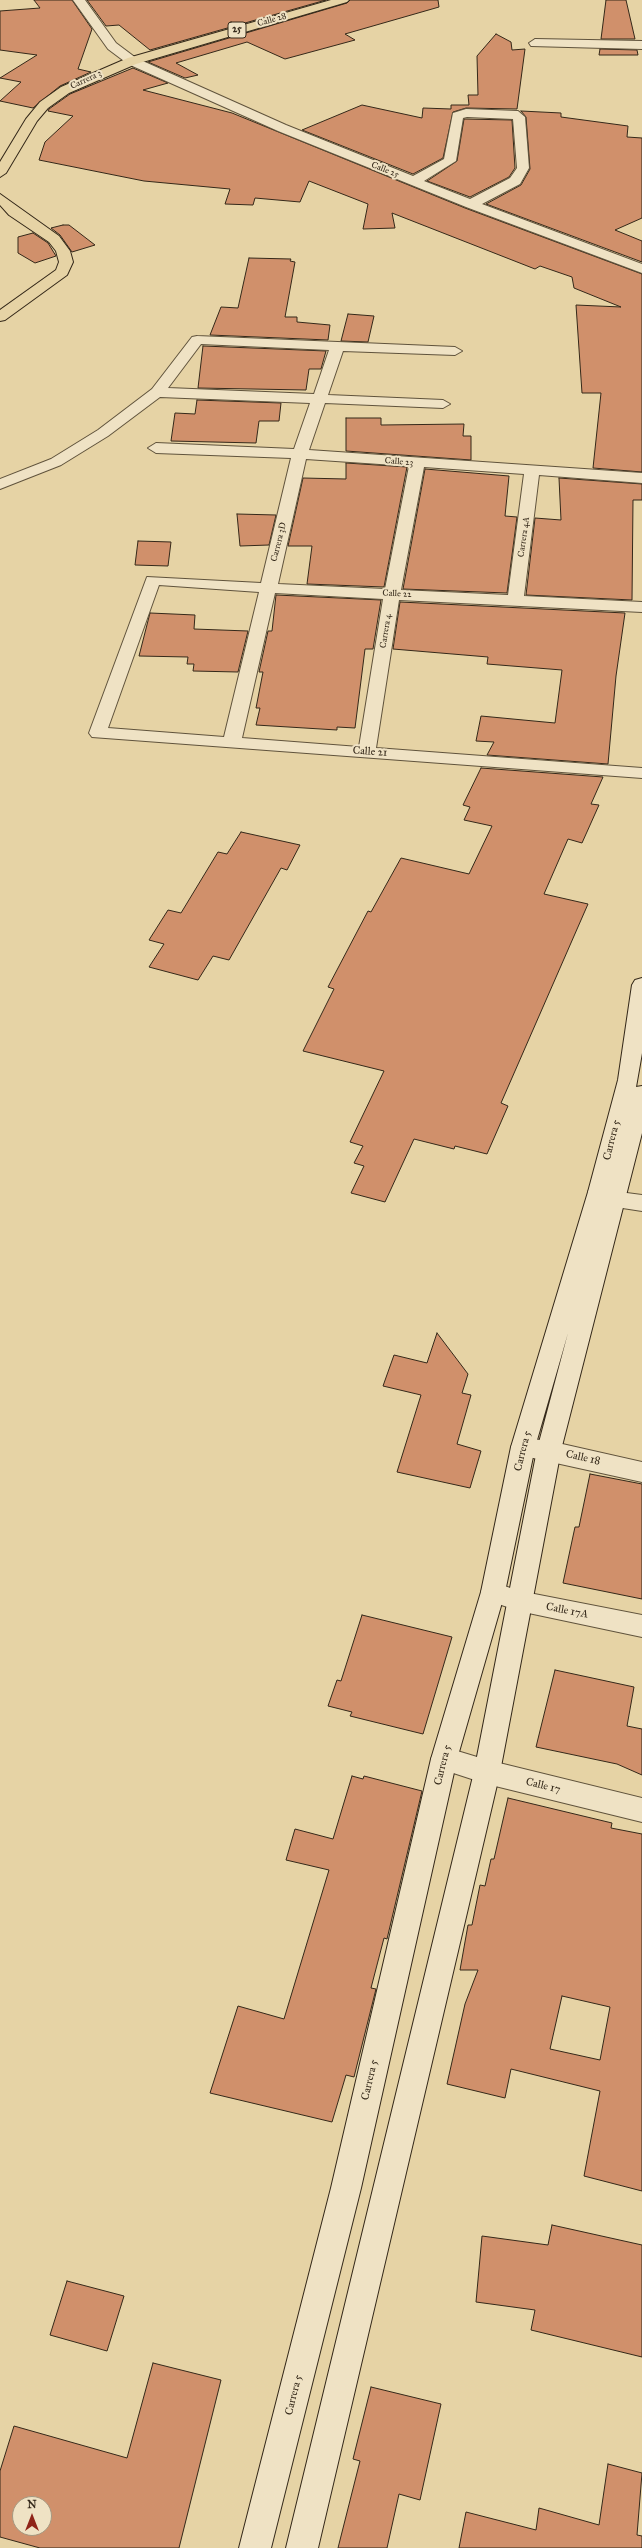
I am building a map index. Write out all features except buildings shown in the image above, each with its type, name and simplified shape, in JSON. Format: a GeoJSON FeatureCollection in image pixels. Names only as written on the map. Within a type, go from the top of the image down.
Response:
{"type":"FeatureCollection","features":[{"type":"Feature","properties":{"kind":"main road","name":"Calle 28"},"geometry":{"type":"LineString","coordinates":[[132,61],[343,0]]}},
{"type":"Feature","properties":{"kind":"main road","name":"Carrera 3"},"geometry":{"type":"LineString","coordinates":[[0,173],[32,119],[44,105],[65,90],[132,61]]}},
{"type":"Feature","properties":{"kind":"main road"},"geometry":{"type":"LineString","coordinates":[[0,198],[14,212],[54,239],[63,251],[66,262],[62,272],[0,316]]}},
{"type":"Feature","properties":{"kind":"street"},"geometry":{"type":"LineString","coordinates":[[79,0],[112,46],[132,61]]}},
{"type":"Feature","properties":{"kind":"street"},"geometry":{"type":"LineString","coordinates":[[535,44],[642,45]]}},
{"type":"Feature","properties":{"kind":"street","name":"Calle 25"},"geometry":{"type":"LineString","coordinates":[[132,61],[282,128],[471,204],[642,269]]}},
{"type":"Feature","properties":{"kind":"street"},"geometry":{"type":"LineString","coordinates":[[414,181],[450,161],[457,116],[466,113],[514,114],[519,117],[523,168],[520,175],[515,181],[471,204]]}},
{"type":"Feature","properties":{"kind":"street"},"geometry":{"type":"LineString","coordinates":[[0,484],[56,462],[103,433],[157,392],[197,340],[455,351]]}},
{"type":"Feature","properties":{"kind":"street","name":"Carrera 3D"},"geometry":{"type":"LineString","coordinates":[[232,742],[267,588],[300,454],[321,398],[338,345]]}},
{"type":"Feature","properties":{"kind":"street"},"geometry":{"type":"LineString","coordinates":[[157,392],[443,404]]}},
{"type":"Feature","properties":{"kind":"street","name":"Calle 23"},"geometry":{"type":"LineString","coordinates":[[156,448],[300,454],[417,464],[642,478]]}},
{"type":"Feature","properties":{"kind":"street","name":"Carrera 4"},"geometry":{"type":"LineString","coordinates":[[367,751],[392,594],[417,464]]}},
{"type":"Feature","properties":{"kind":"street","name":"Carrera 4A"},"geometry":{"type":"LineString","coordinates":[[515,602],[532,472]]}},
{"type":"Feature","properties":{"kind":"street","name":"Calle 22"},"geometry":{"type":"LineString","coordinates":[[98,733],[153,580],[515,602],[642,607]]}},
{"type":"Feature","properties":{"kind":"street","name":"Calle 21"},"geometry":{"type":"LineString","coordinates":[[98,733],[367,751],[642,773]]}},
{"type":"Feature","properties":{"kind":"street","name":"Carrera 5"},"geometry":{"type":"LineString","coordinates":[[302,2548],[487,1772],[518,1601],[549,1450],[607,1196],[628,1080],[642,985]]}},
{"type":"Feature","properties":{"kind":"street","name":"Carrera 5"},"geometry":{"type":"LineString","coordinates":[[255,2548],[346,2188],[444,1759],[494,1592],[523,1447],[642,1093]]}},
{"type":"Feature","properties":{"kind":"street"},"geometry":{"type":"LineString","coordinates":[[607,1196],[642,1203]]}},
{"type":"Feature","properties":{"kind":"street","name":"Calle 18"},"geometry":{"type":"LineString","coordinates":[[523,1447],[549,1450],[642,1472]]}},
{"type":"Feature","properties":{"kind":"street","name":"Calle 17A"},"geometry":{"type":"LineString","coordinates":[[494,1592],[518,1601],[642,1626]]}},
{"type":"Feature","properties":{"kind":"street","name":"Calle 17"},"geometry":{"type":"LineString","coordinates":[[444,1759],[487,1772],[642,1810]]}}]}
